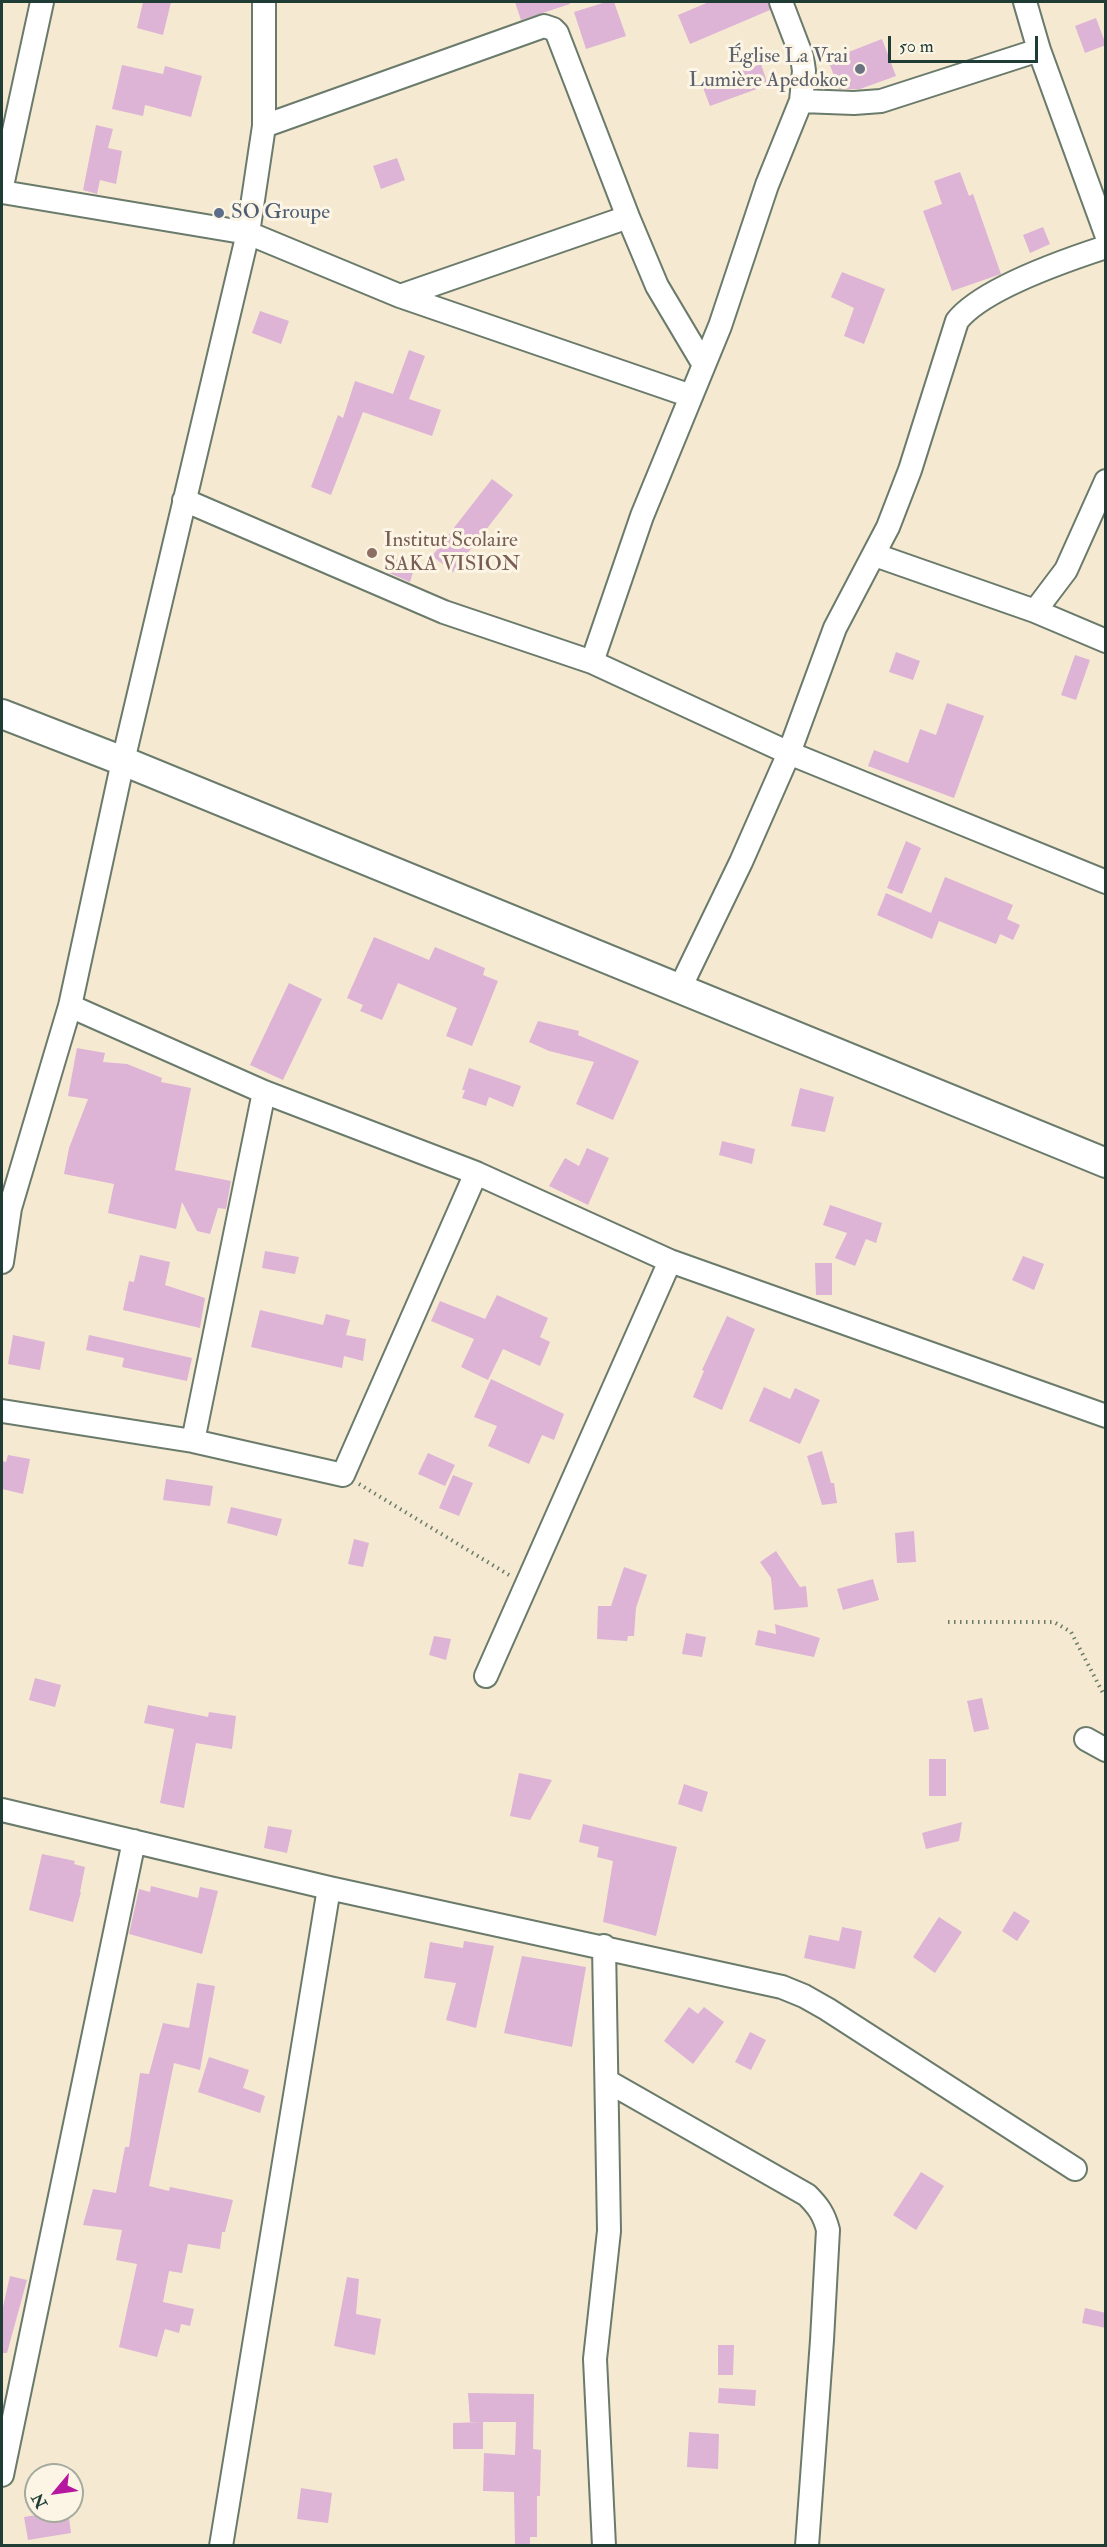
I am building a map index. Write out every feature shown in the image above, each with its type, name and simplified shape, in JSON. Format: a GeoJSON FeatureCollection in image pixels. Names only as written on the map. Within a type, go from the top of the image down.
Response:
{"type":"FeatureCollection","features":[{"type":"Feature","properties":{"kind":"street"},"geometry":{"type":"LineString","coordinates":[[2,186],[7,130],[42,2]]}},
{"type":"Feature","properties":{"kind":"street"},"geometry":{"type":"LineString","coordinates":[[2,1262],[10,1208],[70,1006],[123,761],[248,233],[264,126],[264,2]]}},
{"type":"Feature","properties":{"kind":"street"},"geometry":{"type":"LineString","coordinates":[[592,662],[642,516],[720,326],[767,185],[801,101],[804,71],[802,57],[781,2]]}},
{"type":"Feature","properties":{"kind":"street"},"geometry":{"type":"LineString","coordinates":[[1025,2],[1039,50],[1106,234]]}},
{"type":"Feature","properties":{"kind":"street"},"geometry":{"type":"LineString","coordinates":[[264,126],[544,26],[549,27],[557,33],[628,217],[665,301],[704,364]]}},
{"type":"Feature","properties":{"kind":"street"},"geometry":{"type":"LineString","coordinates":[[801,101],[854,103],[881,101],[1039,50]]}},
{"type":"Feature","properties":{"kind":"street"},"geometry":{"type":"LineString","coordinates":[[2,192],[248,233],[400,296],[691,396]]}},
{"type":"Feature","properties":{"kind":"street"},"geometry":{"type":"LineString","coordinates":[[400,296],[628,217]]}},
{"type":"Feature","properties":{"kind":"street"},"geometry":{"type":"LineString","coordinates":[[681,988],[741,862],[789,753],[835,628],[875,555],[910,470],[957,321],[964,312],[977,303],[1041,270],[1106,247]]}},
{"type":"Feature","properties":{"kind":"street"},"geometry":{"type":"LineString","coordinates":[[1035,611],[1066,570],[1106,481]]}},
{"type":"Feature","properties":{"kind":"street"},"geometry":{"type":"LineString","coordinates":[[184,500],[444,612],[592,662],[789,753],[1106,882]]}},
{"type":"Feature","properties":{"kind":"street"},"geometry":{"type":"LineString","coordinates":[[875,555],[1035,611],[1106,641]]}},
{"type":"Feature","properties":{"kind":"street"},"geometry":{"type":"LineString","coordinates":[[2,714],[123,761],[1106,1163]]}},
{"type":"Feature","properties":{"kind":"street"},"geometry":{"type":"LineString","coordinates":[[70,1006],[264,1092],[476,1173],[670,1261],[1106,1416]]}},
{"type":"Feature","properties":{"kind":"street"},"geometry":{"type":"LineString","coordinates":[[193,1441],[264,1092]]}},
{"type":"Feature","properties":{"kind":"street"},"geometry":{"type":"LineString","coordinates":[[2,1411],[193,1441],[343,1475],[476,1173]]}},
{"type":"Feature","properties":{"kind":"street"},"geometry":{"type":"LineString","coordinates":[[486,1676],[670,1261]]}},
{"type":"Feature","properties":{"kind":"street"},"geometry":{"type":"LineString","coordinates":[[1086,1739],[1106,1750]]}},
{"type":"Feature","properties":{"kind":"street"},"geometry":{"type":"LineString","coordinates":[[2,1810],[329,1888],[604,1946],[782,1987],[804,1996],[1075,2169]]}},
{"type":"Feature","properties":{"kind":"street"},"geometry":{"type":"LineString","coordinates":[[2,2475],[134,1841]]}},
{"type":"Feature","properties":{"kind":"street"},"geometry":{"type":"LineString","coordinates":[[221,2546],[329,1888]]}},
{"type":"Feature","properties":{"kind":"street"},"geometry":{"type":"LineString","coordinates":[[604,1946],[609,2230],[596,2359],[604,2546]]}},
{"type":"Feature","properties":{"kind":"street"},"geometry":{"type":"LineString","coordinates":[[607,2081],[807,2194],[825,2218],[828,2237],[807,2546]]}},
{"type":"Feature","properties":{"kind":"path"},"geometry":{"type":"LineString","coordinates":[[343,1475],[525,1585]]}},
{"type":"Feature","properties":{"kind":"path"},"geometry":{"type":"LineString","coordinates":[[948,1622],[1054,1622],[1071,1632],[1103,1693]]}},
{"type":"Feature","properties":{"kind":"building"},"geometry":{"type":"Polygon","coordinates":[[[143,2],[171,2],[163,35],[137,28],[143,2]]]}},
{"type":"Feature","properties":{"kind":"building"},"geometry":{"type":"Polygon","coordinates":[[[515,2],[569,2],[570,4],[521,20],[515,2]]]}},
{"type":"Feature","properties":{"kind":"building"},"geometry":{"type":"Polygon","coordinates":[[[606,2],[614,2],[626,36],[586,49],[574,12],[606,2]]]}},
{"type":"Feature","properties":{"kind":"building"},"geometry":{"type":"Polygon","coordinates":[[[709,2],[768,2],[770,10],[690,44],[678,15],[709,2]]]}},
{"type":"Feature","properties":{"kind":"building"},"geometry":{"type":"Polygon","coordinates":[[[1096,18],[1106,45],[1085,53],[1075,26],[1096,18]]]}},
{"type":"Feature","properties":{"kind":"building"},"geometry":{"type":"Polygon","coordinates":[[[882,39],[896,76],[860,89],[839,89],[828,60],[882,39]]]}},
{"type":"Feature","properties":{"kind":"building"},"geometry":{"type":"Polygon","coordinates":[[[761,64],[768,85],[710,106],[702,85],[761,64]]]}},
{"type":"Feature","properties":{"kind":"building"},"geometry":{"type":"Polygon","coordinates":[[[122,65],[163,74],[165,66],[202,76],[191,117],[145,105],[143,116],[112,109],[122,65]]]}},
{"type":"Feature","properties":{"kind":"building"},"geometry":{"type":"Polygon","coordinates":[[[96,125],[113,129],[108,148],[122,151],[116,184],[100,180],[97,194],[83,190],[96,125]]]}},
{"type":"Feature","properties":{"kind":"building"},"geometry":{"type":"Polygon","coordinates":[[[397,158],[405,180],[381,189],[373,166],[397,158]]]}},
{"type":"Feature","properties":{"kind":"building"},"geometry":{"type":"Polygon","coordinates":[[[960,172],[969,196],[973,194],[1001,274],[952,291],[923,211],[942,204],[934,181],[960,172]]]}},
{"type":"Feature","properties":{"kind":"building"},"geometry":{"type":"Polygon","coordinates":[[[1043,227],[1050,244],[1030,253],[1023,235],[1043,227]]]}},
{"type":"Feature","properties":{"kind":"building"},"geometry":{"type":"Polygon","coordinates":[[[842,272],[885,289],[864,344],[844,336],[854,308],[831,297],[842,272]]]}},
{"type":"Feature","properties":{"kind":"building"},"geometry":{"type":"Polygon","coordinates":[[[260,311],[289,321],[281,344],[252,333],[260,311]]]}},
{"type":"Feature","properties":{"kind":"building"},"geometry":{"type":"Polygon","coordinates":[[[409,350],[425,356],[409,399],[441,410],[432,436],[363,412],[331,495],[311,487],[338,415],[343,418],[355,381],[393,394],[409,350]]]}},
{"type":"Feature","properties":{"kind":"building"},"geometry":{"type":"Polygon","coordinates":[[[492,479],[513,495],[453,572],[432,556],[492,479]]]}},
{"type":"Feature","properties":{"kind":"building"},"geometry":{"type":"Polygon","coordinates":[[[394,558],[415,566],[410,582],[389,573],[394,558]]]}},
{"type":"Feature","properties":{"kind":"building"},"geometry":{"type":"Polygon","coordinates":[[[896,652],[920,661],[913,680],[889,672],[896,652]]]}},
{"type":"Feature","properties":{"kind":"building"},"geometry":{"type":"Polygon","coordinates":[[[1075,655],[1090,660],[1076,700],[1061,695],[1075,655]]]}},
{"type":"Feature","properties":{"kind":"building"},"geometry":{"type":"Polygon","coordinates":[[[947,703],[984,716],[954,798],[868,766],[874,750],[908,763],[920,729],[936,735],[947,703]]]}},
{"type":"Feature","properties":{"kind":"building"},"geometry":{"type":"Polygon","coordinates":[[[906,841],[921,848],[902,894],[887,888],[906,841]]]}},
{"type":"Feature","properties":{"kind":"building"},"geometry":{"type":"Polygon","coordinates":[[[945,877],[1013,905],[1007,919],[1020,925],[1013,940],[1000,934],[996,944],[939,921],[932,939],[877,915],[886,893],[931,913],[945,877]]]}},
{"type":"Feature","properties":{"kind":"building"},"geometry":{"type":"Polygon","coordinates":[[[374,937],[429,960],[435,947],[485,968],[483,975],[498,981],[472,1046],[446,1036],[457,1008],[398,983],[382,1020],[360,1011],[363,1005],[347,998],[374,937]]]}},
{"type":"Feature","properties":{"kind":"building"},"geometry":{"type":"Polygon","coordinates":[[[289,983],[322,999],[283,1080],[250,1065],[289,983]]]}},
{"type":"Feature","properties":{"kind":"building"},"geometry":{"type":"Polygon","coordinates":[[[538,1021],[579,1031],[578,1035],[639,1061],[613,1120],[576,1104],[594,1062],[549,1051],[529,1042],[538,1021]]]}},
{"type":"Feature","properties":{"kind":"building"},"geometry":{"type":"Polygon","coordinates":[[[77,1048],[105,1053],[103,1062],[127,1064],[162,1078],[161,1082],[191,1088],[175,1170],[231,1181],[226,1209],[218,1208],[210,1234],[197,1231],[182,1202],[176,1229],[108,1213],[114,1184],[64,1174],[69,1148],[88,1099],[68,1096],[77,1048]]]}},
{"type":"Feature","properties":{"kind":"building"},"geometry":{"type":"Polygon","coordinates":[[[469,1068],[521,1086],[513,1107],[489,1097],[486,1106],[462,1098],[465,1090],[462,1090],[469,1068]]]}},
{"type":"Feature","properties":{"kind":"building"},"geometry":{"type":"Polygon","coordinates":[[[800,1088],[834,1097],[825,1132],[791,1126],[800,1088]]]}},
{"type":"Feature","properties":{"kind":"building"},"geometry":{"type":"Polygon","coordinates":[[[722,1141],[755,1149],[752,1164],[719,1155],[722,1141]]]}},
{"type":"Feature","properties":{"kind":"building"},"geometry":{"type":"Polygon","coordinates":[[[587,1148],[609,1158],[588,1205],[549,1186],[565,1158],[579,1166],[587,1148]]]}},
{"type":"Feature","properties":{"kind":"building"},"geometry":{"type":"Polygon","coordinates":[[[830,1205],[882,1223],[876,1243],[866,1239],[855,1266],[835,1258],[847,1233],[823,1225],[830,1205]]]}},
{"type":"Feature","properties":{"kind":"building"},"geometry":{"type":"Polygon","coordinates":[[[265,1251],[299,1257],[295,1274],[262,1268],[265,1251]]]}},
{"type":"Feature","properties":{"kind":"building"},"geometry":{"type":"Polygon","coordinates":[[[140,1255],[170,1262],[165,1285],[205,1298],[200,1328],[123,1310],[129,1281],[134,1282],[140,1255]]]}},
{"type":"Feature","properties":{"kind":"building"},"geometry":{"type":"Polygon","coordinates":[[[1023,1256],[1044,1264],[1034,1290],[1012,1280],[1023,1256]]]}},
{"type":"Feature","properties":{"kind":"building"},"geometry":{"type":"Polygon","coordinates":[[[815,1263],[832,1263],[832,1295],[816,1295],[815,1263]]]}},
{"type":"Feature","properties":{"kind":"building"},"geometry":{"type":"Polygon","coordinates":[[[497,1295],[548,1318],[540,1337],[550,1342],[540,1366],[503,1349],[488,1380],[461,1367],[474,1339],[431,1321],[440,1301],[485,1319],[497,1295]]]}},
{"type":"Feature","properties":{"kind":"building"},"geometry":{"type":"Polygon","coordinates":[[[260,1310],[323,1325],[326,1314],[350,1320],[346,1335],[366,1339],[363,1361],[344,1356],[342,1368],[251,1347],[260,1310]]]}},
{"type":"Feature","properties":{"kind":"building"},"geometry":{"type":"Polygon","coordinates":[[[727,1316],[755,1329],[722,1410],[693,1397],[704,1371],[702,1370],[727,1316]]]}},
{"type":"Feature","properties":{"kind":"building"},"geometry":{"type":"Polygon","coordinates":[[[13,1335],[45,1342],[40,1370],[8,1364],[13,1335]]]}},
{"type":"Feature","properties":{"kind":"building"},"geometry":{"type":"Polygon","coordinates":[[[89,1335],[192,1358],[187,1381],[122,1367],[124,1358],[86,1350],[89,1335]]]}},
{"type":"Feature","properties":{"kind":"building"},"geometry":{"type":"Polygon","coordinates":[[[491,1379],[564,1414],[554,1440],[542,1435],[529,1464],[488,1446],[497,1426],[474,1417],[491,1379]]]}},
{"type":"Feature","properties":{"kind":"building"},"geometry":{"type":"Polygon","coordinates":[[[764,1387],[790,1399],[795,1388],[820,1400],[800,1444],[749,1421],[764,1387]]]}},
{"type":"Feature","properties":{"kind":"building"},"geometry":{"type":"Polygon","coordinates":[[[822,1451],[831,1483],[834,1483],[837,1503],[822,1505],[807,1456],[822,1451]]]}},
{"type":"Feature","properties":{"kind":"building"},"geometry":{"type":"Polygon","coordinates":[[[428,1453],[455,1465],[445,1486],[418,1474],[428,1453]]]}},
{"type":"Feature","properties":{"kind":"building"},"geometry":{"type":"Polygon","coordinates":[[[8,1455],[30,1459],[23,1494],[2,1489],[2,1461],[6,1462],[8,1455]]]}},
{"type":"Feature","properties":{"kind":"building"},"geometry":{"type":"Polygon","coordinates":[[[453,1475],[473,1483],[459,1516],[439,1508],[453,1475]]]}},
{"type":"Feature","properties":{"kind":"building"},"geometry":{"type":"Polygon","coordinates":[[[166,1479],[213,1486],[210,1506],[163,1500],[166,1479]]]}},
{"type":"Feature","properties":{"kind":"building"},"geometry":{"type":"Polygon","coordinates":[[[231,1507],[282,1519],[277,1536],[227,1523],[231,1507]]]}},
{"type":"Feature","properties":{"kind":"building"},"geometry":{"type":"Polygon","coordinates":[[[914,1531],[916,1562],[897,1563],[895,1533],[914,1531]]]}},
{"type":"Feature","properties":{"kind":"building"},"geometry":{"type":"Polygon","coordinates":[[[354,1539],[369,1543],[363,1567],[348,1564],[354,1539]]]}},
{"type":"Feature","properties":{"kind":"building"},"geometry":{"type":"Polygon","coordinates":[[[776,1551],[800,1587],[806,1586],[808,1607],[774,1610],[771,1578],[760,1562],[776,1551]]]}},
{"type":"Feature","properties":{"kind":"building"},"geometry":{"type":"Polygon","coordinates":[[[624,1567],[647,1575],[636,1608],[634,1636],[628,1636],[627,1641],[597,1639],[598,1606],[611,1606],[624,1567]]]}},
{"type":"Feature","properties":{"kind":"building"},"geometry":{"type":"Polygon","coordinates":[[[873,1579],[879,1600],[843,1610],[837,1589],[873,1579]]]}},
{"type":"Feature","properties":{"kind":"building"},"geometry":{"type":"Polygon","coordinates":[[[775,1624],[820,1638],[814,1657],[755,1645],[758,1630],[776,1634],[775,1624]]]}},
{"type":"Feature","properties":{"kind":"building"},"geometry":{"type":"Polygon","coordinates":[[[686,1633],[706,1637],[702,1657],[682,1654],[686,1633]]]}},
{"type":"Feature","properties":{"kind":"building"},"geometry":{"type":"Polygon","coordinates":[[[434,1636],[451,1639],[446,1660],[429,1655],[434,1636]]]}},
{"type":"Feature","properties":{"kind":"building"},"geometry":{"type":"Polygon","coordinates":[[[35,1678],[61,1685],[55,1707],[29,1700],[35,1678]]]}},
{"type":"Feature","properties":{"kind":"building"},"geometry":{"type":"Polygon","coordinates":[[[982,1698],[989,1729],[974,1732],[967,1701],[982,1698]]]}},
{"type":"Feature","properties":{"kind":"building"},"geometry":{"type":"Polygon","coordinates":[[[148,1705],[208,1717],[209,1712],[236,1716],[232,1749],[196,1743],[184,1808],[160,1803],[174,1729],[144,1723],[148,1705]]]}},
{"type":"Feature","properties":{"kind":"building"},"geometry":{"type":"Polygon","coordinates":[[[929,1759],[946,1759],[946,1796],[929,1796],[929,1759]]]}},
{"type":"Feature","properties":{"kind":"building"},"geometry":{"type":"Polygon","coordinates":[[[519,1773],[552,1780],[530,1820],[510,1816],[519,1773]]]}},
{"type":"Feature","properties":{"kind":"building"},"geometry":{"type":"Polygon","coordinates":[[[684,1784],[708,1792],[702,1812],[678,1804],[684,1784]]]}},
{"type":"Feature","properties":{"kind":"building"},"geometry":{"type":"Polygon","coordinates":[[[962,1822],[959,1841],[926,1849],[922,1833],[962,1822]]]}},
{"type":"Feature","properties":{"kind":"building"},"geometry":{"type":"Polygon","coordinates":[[[583,1824],[677,1847],[656,1936],[603,1922],[613,1861],[597,1857],[599,1847],[579,1842],[583,1824]]]}},
{"type":"Feature","properties":{"kind":"building"},"geometry":{"type":"Polygon","coordinates":[[[268,1826],[292,1830],[287,1853],[264,1848],[268,1826]]]}},
{"type":"Feature","properties":{"kind":"building"},"geometry":{"type":"Polygon","coordinates":[[[42,1854],[75,1861],[74,1864],[85,1867],[73,1922],[29,1910],[42,1854]]]}},
{"type":"Feature","properties":{"kind":"building"},"geometry":{"type":"Polygon","coordinates":[[[151,1886],[198,1898],[200,1887],[218,1891],[202,1954],[129,1934],[139,1889],[150,1892],[151,1886]]]}},
{"type":"Feature","properties":{"kind":"building"},"geometry":{"type":"Polygon","coordinates":[[[1014,1911],[1030,1921],[1017,1941],[1002,1931],[1014,1911]]]}},
{"type":"Feature","properties":{"kind":"building"},"geometry":{"type":"Polygon","coordinates":[[[939,1917],[962,1932],[935,1973],[913,1957],[939,1917]]]}},
{"type":"Feature","properties":{"kind":"building"},"geometry":{"type":"Polygon","coordinates":[[[842,1927],[862,1931],[855,1969],[804,1958],[809,1935],[839,1941],[842,1927]]]}},
{"type":"Feature","properties":{"kind":"building"},"geometry":{"type":"Polygon","coordinates":[[[464,1941],[494,1946],[476,2028],[446,2020],[456,1983],[424,1978],[430,1942],[463,1948],[464,1941]]]}},
{"type":"Feature","properties":{"kind":"building"},"geometry":{"type":"Polygon","coordinates":[[[522,1956],[586,1967],[572,2047],[504,2033],[522,1956]]]}},
{"type":"Feature","properties":{"kind":"building"},"geometry":{"type":"Polygon","coordinates":[[[197,1983],[215,1986],[200,2070],[174,2063],[149,2186],[169,2191],[170,2187],[233,2200],[225,2232],[222,2232],[220,2249],[188,2244],[182,2273],[169,2271],[163,2302],[194,2309],[190,2326],[181,2324],[179,2333],[165,2329],[157,2357],[119,2347],[137,2264],[116,2260],[122,2230],[83,2225],[93,2189],[116,2193],[125,2147],[129,2147],[140,2073],[149,2074],[163,2023],[189,2028],[197,1983]]]}},
{"type":"Feature","properties":{"kind":"building"},"geometry":{"type":"Polygon","coordinates":[[[689,2007],[698,2014],[704,2007],[724,2022],[693,2064],[664,2041],[689,2007]]]}},
{"type":"Feature","properties":{"kind":"building"},"geometry":{"type":"Polygon","coordinates":[[[750,2032],[766,2040],[751,2070],[735,2062],[750,2032]]]}},
{"type":"Feature","properties":{"kind":"building"},"geometry":{"type":"Polygon","coordinates":[[[209,2057],[249,2070],[243,2088],[265,2096],[260,2113],[198,2092],[209,2057]]]}},
{"type":"Feature","properties":{"kind":"building"},"geometry":{"type":"Polygon","coordinates":[[[921,2172],[944,2186],[916,2230],[893,2215],[921,2172]]]}},
{"type":"Feature","properties":{"kind":"building"},"geometry":{"type":"Polygon","coordinates":[[[10,2276],[27,2280],[7,2353],[2,2353],[2,2311],[10,2276]]]}},
{"type":"Feature","properties":{"kind":"building"},"geometry":{"type":"Polygon","coordinates":[[[347,2277],[359,2279],[356,2314],[381,2319],[375,2355],[334,2346],[347,2277]]]}},
{"type":"Feature","properties":{"kind":"building"},"geometry":{"type":"Polygon","coordinates":[[[1085,2308],[1106,2313],[1106,2328],[1082,2323],[1085,2308]]]}},
{"type":"Feature","properties":{"kind":"building"},"geometry":{"type":"Polygon","coordinates":[[[718,2345],[734,2345],[733,2375],[718,2375],[718,2345]]]}},
{"type":"Feature","properties":{"kind":"building"},"geometry":{"type":"Polygon","coordinates":[[[719,2388],[756,2390],[755,2406],[718,2403],[719,2388]]]}},
{"type":"Feature","properties":{"kind":"building"},"geometry":{"type":"Polygon","coordinates":[[[468,2393],[534,2394],[533,2449],[541,2450],[540,2496],[537,2496],[537,2537],[530,2537],[530,2546],[515,2546],[514,2492],[483,2491],[484,2453],[515,2455],[516,2422],[470,2422],[468,2393]]]}},
{"type":"Feature","properties":{"kind":"building"},"geometry":{"type":"Polygon","coordinates":[[[483,2422],[483,2449],[453,2449],[453,2423],[483,2422]]]}},
{"type":"Feature","properties":{"kind":"building"},"geometry":{"type":"Polygon","coordinates":[[[689,2432],[719,2434],[718,2469],[687,2467],[689,2432]]]}},
{"type":"Feature","properties":{"kind":"building"},"geometry":{"type":"Polygon","coordinates":[[[301,2488],[332,2493],[328,2523],[297,2519],[301,2488]]]}},
{"type":"Feature","properties":{"kind":"building"},"geometry":{"type":"Polygon","coordinates":[[[25,2523],[70,2523],[71,2533],[28,2540],[25,2523]]]}},
{"type":"Feature","properties":{"kind":"place","name":"Église La Vrai Lumière Apedokoe"},"geometry":{"type":"Point","coordinates":[860,69]}},
{"type":"Feature","properties":{"kind":"place","name":"SO Groupe"},"geometry":{"type":"Point","coordinates":[219,213]}},
{"type":"Feature","properties":{"kind":"place","name":"Institut Scolaire SAKA VISION"},"geometry":{"type":"Point","coordinates":[372,553]}}]}
